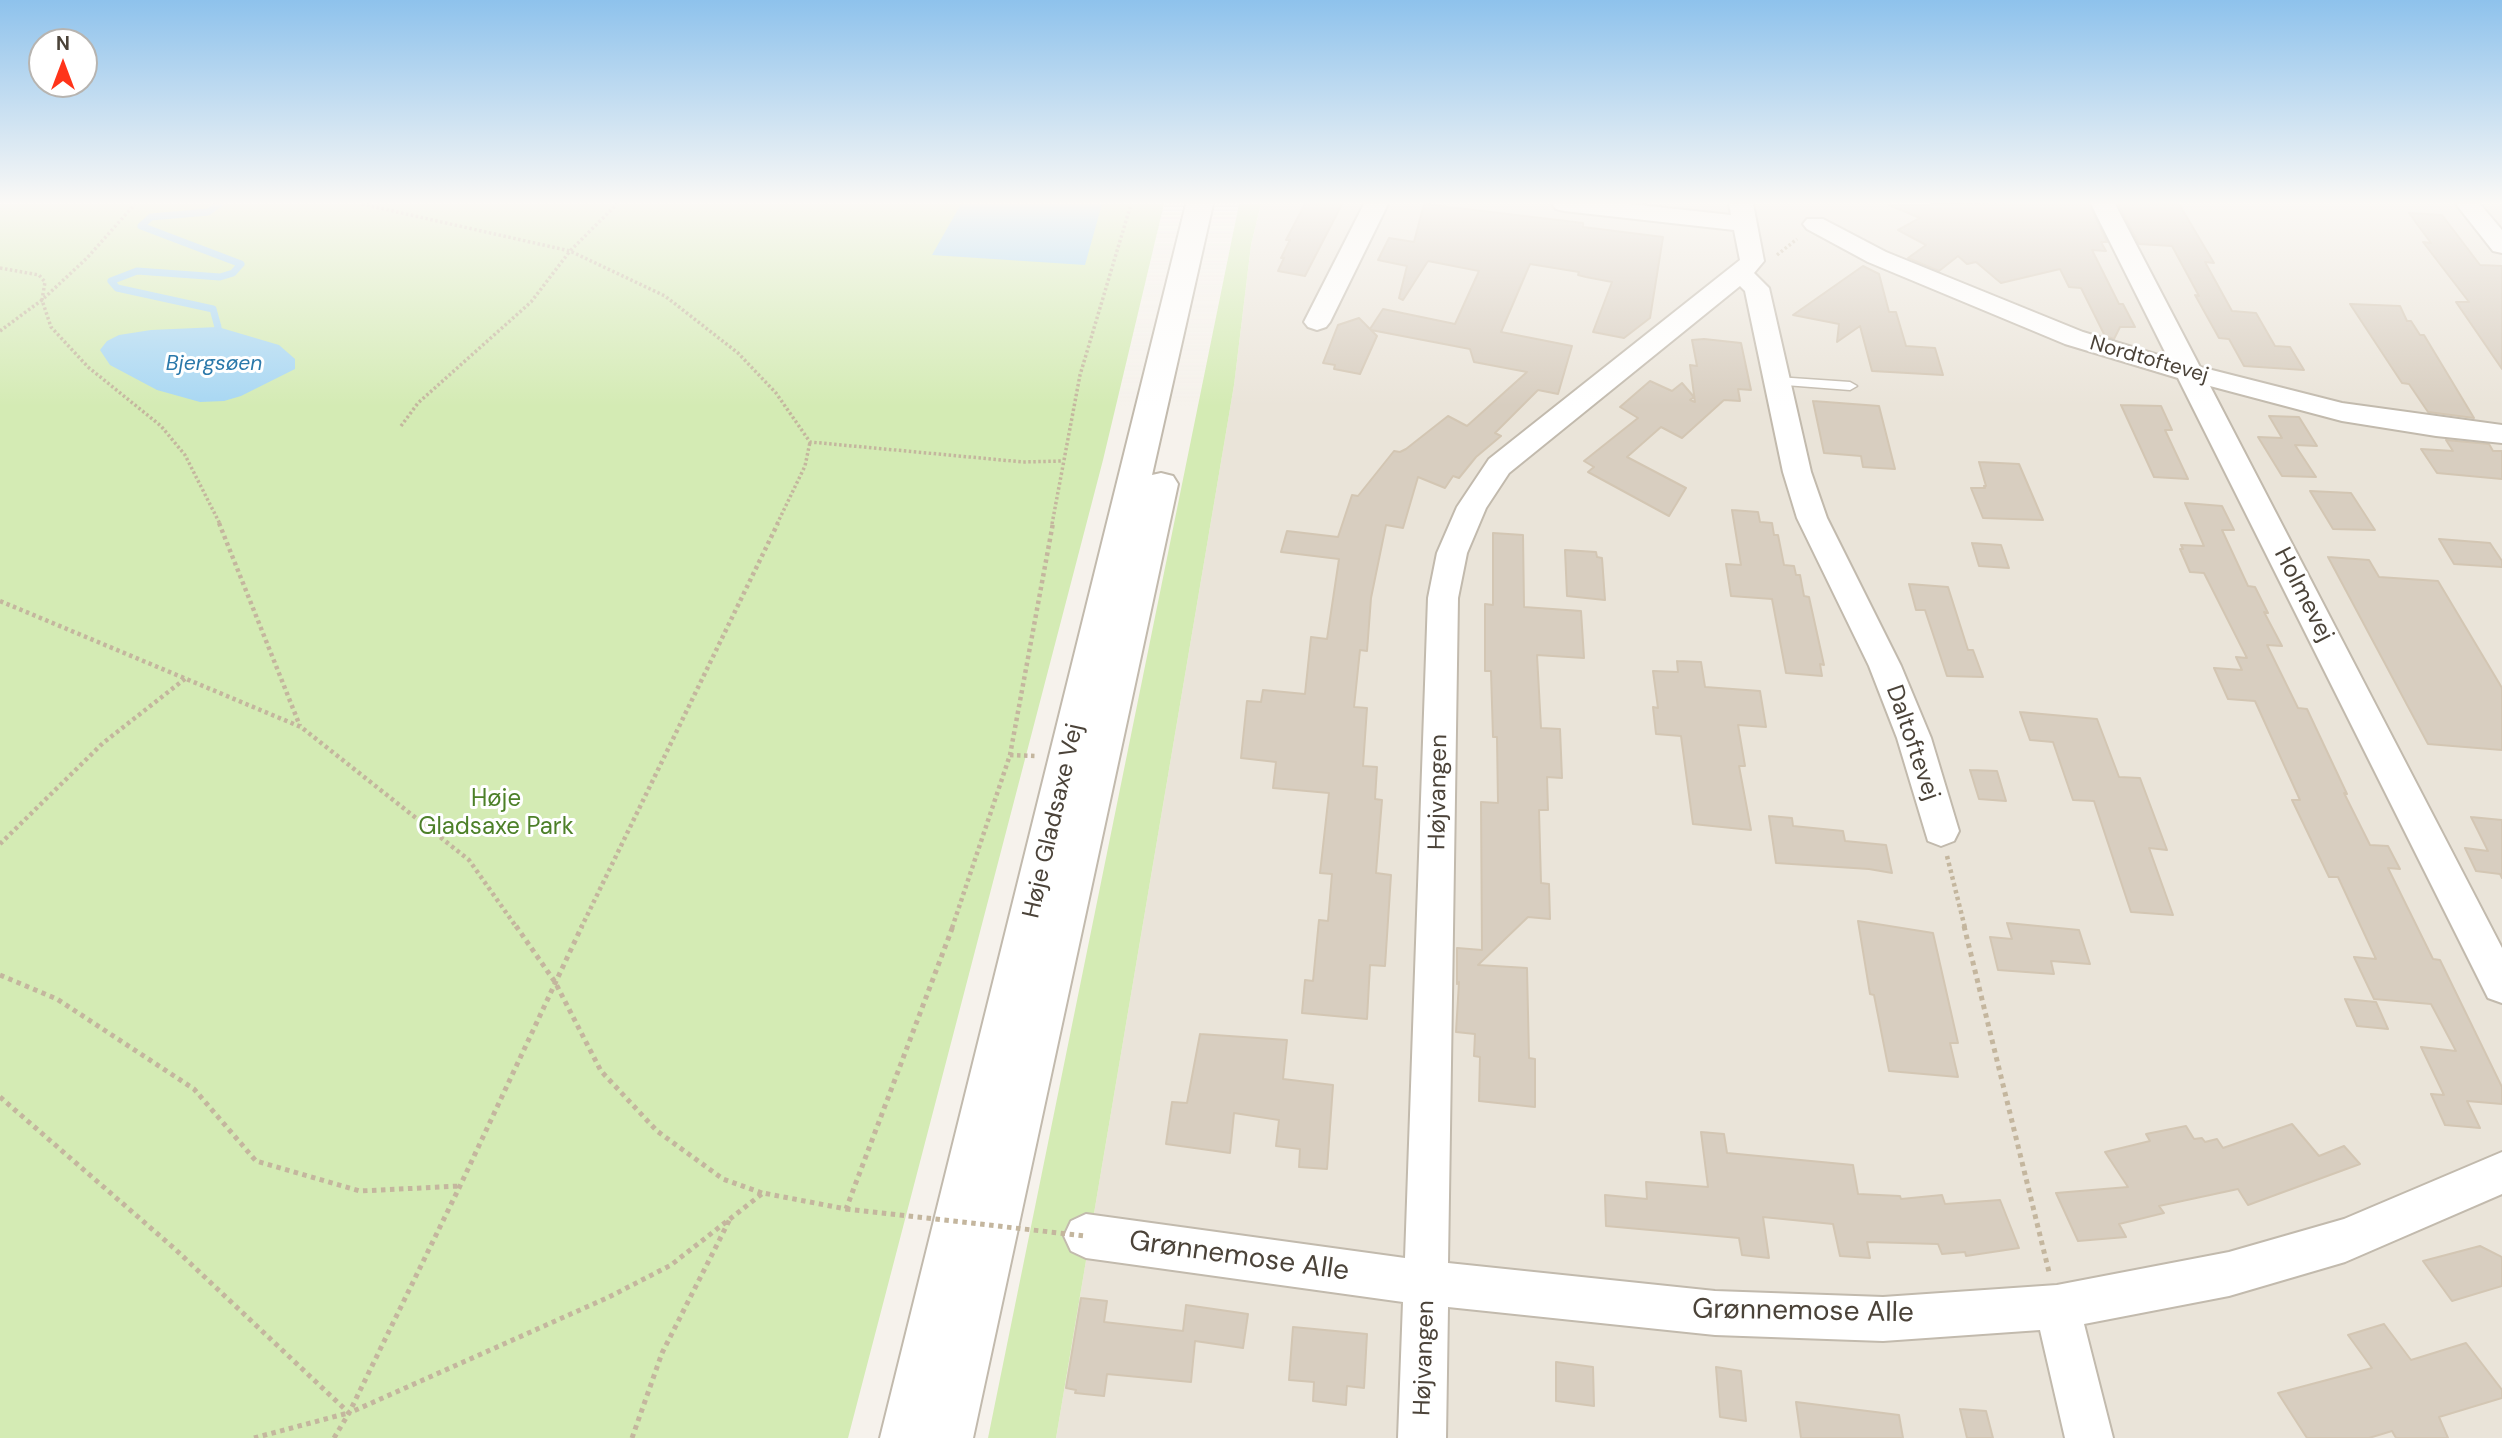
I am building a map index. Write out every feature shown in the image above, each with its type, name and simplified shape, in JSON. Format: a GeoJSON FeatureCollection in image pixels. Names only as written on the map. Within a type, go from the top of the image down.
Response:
{"type":"FeatureCollection","features":[{"type":"Feature","properties":{"kind":"street","name":"Høje Gladsaxe Vej"},"geometry":{"type":"LineString","coordinates":[[907,1438],[1184,271]]}},
{"type":"Feature","properties":{"kind":"street","name":"Høje Gladsaxe Vej"},"geometry":{"type":"LineString","coordinates":[[946,1438],[1208,271]]}},
{"type":"Feature","properties":{"kind":"street"},"geometry":{"type":"LineString","coordinates":[[1317,322],[1342,271]]}},
{"type":"Feature","properties":{"kind":"street","name":"Højvangen"},"geometry":{"type":"LineString","coordinates":[[1422,1438],[1443,598],[1452,553],[1472,507],[1499,467],[1742,271]]}},
{"type":"Feature","properties":{"kind":"street","name":"Daltoftevej"},"geometry":{"type":"LineString","coordinates":[[1748,271],[1758,288],[1797,472],[1812,518],[1885,666],[1914,738],[1941,831]]}},
{"type":"Feature","properties":{"kind":"street","name":"Nordtoftevej"},"geometry":{"type":"LineString","coordinates":[[1909,271],[2074,338],[2190,373],[2342,412],[2502,434]]}},
{"type":"Feature","properties":{"kind":"street","name":"Holmevej"},"geometry":{"type":"LineString","coordinates":[[2138,271],[2502,986]]}},
{"type":"Feature","properties":{"kind":"street","name":"Grønnemose Alle"},"geometry":{"type":"LineString","coordinates":[[1086,1236],[1427,1283],[1714,1313],[1883,1319],[2057,1307],[2229,1274],[2345,1240],[2502,1173]]}},
{"type":"Feature","properties":{"kind":"street"},"geometry":{"type":"LineString","coordinates":[[2057,1307],[2089,1438]]}},
{"type":"Feature","properties":{"kind":"lane"},"geometry":{"type":"LineString","coordinates":[[1777,381],[1850,386]]}},
{"type":"Feature","properties":{"kind":"path"},"geometry":{"type":"LineString","coordinates":[[17,271],[39,275],[45,282],[42,300],[51,327],[88,367],[161,426],[185,455],[219,523],[301,727]]}},
{"type":"Feature","properties":{"kind":"path"},"geometry":{"type":"LineString","coordinates":[[0,331],[14,318],[42,300],[73,271]]}},
{"type":"Feature","properties":{"kind":"path"},"geometry":{"type":"LineString","coordinates":[[401,426],[418,403],[531,302],[555,271]]}},
{"type":"Feature","properties":{"kind":"path"},"geometry":{"type":"LineString","coordinates":[[334,1438],[349,1413],[460,1186],[555,982],[805,467],[810,442],[776,393],[738,353],[665,296],[612,271]]}},
{"type":"Feature","properties":{"kind":"path"},"geometry":{"type":"LineString","coordinates":[[846,1209],[954,923],[1010,755],[1080,375],[1111,271]]}},
{"type":"Feature","properties":{"kind":"path"},"geometry":{"type":"LineString","coordinates":[[810,442],[1023,462],[1063,461]]}},
{"type":"Feature","properties":{"kind":"path"},"geometry":{"type":"LineString","coordinates":[[0,601],[301,727],[470,860],[555,982],[601,1071],[657,1132],[723,1179],[763,1193],[846,1209],[1086,1236]]}},
{"type":"Feature","properties":{"kind":"path"},"geometry":{"type":"LineString","coordinates":[[0,844],[103,743],[187,678]]}},
{"type":"Feature","properties":{"kind":"path","name":"Høje Gladsaxe Vej"},"geometry":{"type":"LineString","coordinates":[[1010,755],[1036,756]]}},
{"type":"Feature","properties":{"kind":"path","name":"Daltoftevej"},"geometry":{"type":"LineString","coordinates":[[1941,831],[2057,1307]]}},
{"type":"Feature","properties":{"kind":"path"},"geometry":{"type":"LineString","coordinates":[[0,975],[57,999],[194,1089],[256,1161],[360,1191],[460,1186]]}},
{"type":"Feature","properties":{"kind":"path"},"geometry":{"type":"LineString","coordinates":[[0,1097],[175,1249],[349,1413]]}},
{"type":"Feature","properties":{"kind":"path"},"geometry":{"type":"LineString","coordinates":[[254,1438],[349,1413],[609,1297],[671,1265],[763,1193]]}},
{"type":"Feature","properties":{"kind":"path"},"geometry":{"type":"LineString","coordinates":[[632,1438],[662,1353],[730,1218]]}},
{"type":"Feature","properties":{"kind":"shaded area"},"geometry":{"type":"Polygon","coordinates":[[[1248,271],[2502,271],[2502,1438],[1056,1438],[1234,385],[1248,271]]]}},
{"type":"Feature","properties":{"kind":"green space","name":"Høje Gladsaxe Park"},"geometry":{"type":"Polygon","coordinates":[[[0,271],[1148,271],[1103,460],[848,1438],[0,1438],[0,271]]]}},
{"type":"Feature","properties":{"kind":"green space"},"geometry":{"type":"Polygon","coordinates":[[[1225,271],[1248,271],[1234,385],[1056,1438],[988,1438],[1225,271]]]}},
{"type":"Feature","properties":{"kind":"water","name":"Bjergsøen"},"geometry":{"type":"Polygon","coordinates":[[[218,327],[279,345],[295,359],[295,369],[241,396],[224,401],[200,402],[157,390],[110,365],[100,350],[107,341],[119,335],[151,330],[218,327]]]}},
{"type":"Feature","properties":{"kind":"building"},"geometry":{"type":"Polygon","coordinates":[[[1279,271],[1308,271],[1305,276],[1279,271]]]}},
{"type":"Feature","properties":{"kind":"building"},"geometry":{"type":"Polygon","coordinates":[[[1406,271],[1422,271],[1403,300],[1399,298],[1406,271]]]}},
{"type":"Feature","properties":{"kind":"building"},"geometry":{"type":"Polygon","coordinates":[[[1479,271],[1527,271],[1501,332],[1572,346],[1558,394],[1538,390],[1495,433],[1501,436],[1476,457],[1459,478],[1453,476],[1445,488],[1418,477],[1403,528],[1386,525],[1371,598],[1367,651],[1360,650],[1354,707],[1367,708],[1363,766],[1377,767],[1375,799],[1382,800],[1376,873],[1391,875],[1385,966],[1370,965],[1367,1019],[1302,1013],[1305,980],[1313,981],[1319,920],[1328,921],[1332,874],[1320,873],[1329,793],[1273,788],[1276,762],[1241,758],[1247,701],[1261,702],[1263,690],[1305,694],[1311,637],[1327,639],[1339,559],[1281,552],[1287,531],[1338,537],[1352,495],[1358,496],[1394,451],[1406,449],[1448,416],[1467,426],[1527,372],[1474,362],[1470,349],[1371,330],[1377,336],[1360,374],[1334,369],[1335,365],[1323,363],[1338,325],[1359,318],[1370,329],[1383,309],[1455,324],[1479,271]]]}},
{"type":"Feature","properties":{"kind":"building"},"geometry":{"type":"Polygon","coordinates":[[[1574,271],[1658,271],[1650,318],[1624,338],[1593,332],[1612,282],[1578,275],[1579,272],[1574,271]]]}},
{"type":"Feature","properties":{"kind":"building"},"geometry":{"type":"Polygon","coordinates":[[[1856,271],[1873,271],[1879,274],[1889,312],[1896,312],[1906,346],[1935,348],[1943,375],[1872,371],[1860,326],[1837,342],[1839,324],[1793,315],[1856,271]]]}},
{"type":"Feature","properties":{"kind":"building"},"geometry":{"type":"Polygon","coordinates":[[[1987,271],[2051,271],[2001,283],[1987,271]]]}},
{"type":"Feature","properties":{"kind":"building"},"geometry":{"type":"Polygon","coordinates":[[[2061,271],[2103,271],[2119,304],[2123,304],[2135,327],[2120,327],[2114,339],[2105,336],[2081,288],[2069,287],[2061,271]]]}},
{"type":"Feature","properties":{"kind":"building"},"geometry":{"type":"Polygon","coordinates":[[[2186,271],[2210,271],[2232,311],[2256,313],[2275,346],[2290,347],[2304,370],[2244,366],[2229,339],[2219,338],[2195,295],[2199,296],[2186,271]]]}},
{"type":"Feature","properties":{"kind":"building"},"geometry":{"type":"Polygon","coordinates":[[[2445,271],[2502,271],[2502,369],[2456,302],[2469,302],[2445,271]]]}},
{"type":"Feature","properties":{"kind":"building"},"geometry":{"type":"Polygon","coordinates":[[[2350,304],[2400,306],[2407,321],[2411,321],[2420,335],[2424,335],[2474,418],[2428,412],[2409,384],[2402,383],[2350,304]]]}},
{"type":"Feature","properties":{"kind":"building"},"geometry":{"type":"Polygon","coordinates":[[[1692,340],[1741,343],[1751,390],[1738,389],[1740,401],[1724,400],[1682,438],[1661,427],[1627,457],[1686,488],[1669,516],[1588,472],[1594,467],[1584,461],[1638,418],[1620,407],[1650,381],[1672,391],[1682,383],[1694,397],[1690,400],[1695,402],[1690,365],[1697,366],[1692,340]]]}},
{"type":"Feature","properties":{"kind":"building"},"geometry":{"type":"Polygon","coordinates":[[[1813,401],[1879,406],[1895,469],[1863,467],[1861,456],[1824,453],[1813,401]]]}},
{"type":"Feature","properties":{"kind":"building"},"geometry":{"type":"Polygon","coordinates":[[[2121,405],[2161,406],[2172,430],[2165,430],[2188,479],[2154,477],[2121,405]]]}},
{"type":"Feature","properties":{"kind":"building"},"geometry":{"type":"Polygon","coordinates":[[[2269,416],[2299,417],[2317,446],[2295,445],[2316,477],[2282,476],[2258,437],[2282,438],[2269,416]]]}},
{"type":"Feature","properties":{"kind":"building"},"geometry":{"type":"Polygon","coordinates":[[[2446,440],[2489,444],[2493,451],[2502,451],[2502,479],[2437,473],[2421,449],[2453,451],[2446,440]]]}},
{"type":"Feature","properties":{"kind":"building"},"geometry":{"type":"Polygon","coordinates":[[[1979,462],[2019,464],[2043,520],[1983,518],[1971,488],[1986,486],[1979,462]]]}},
{"type":"Feature","properties":{"kind":"building"},"geometry":{"type":"Polygon","coordinates":[[[2310,491],[2351,493],[2375,530],[2333,529],[2310,491]]]}},
{"type":"Feature","properties":{"kind":"building"},"geometry":{"type":"Polygon","coordinates":[[[2185,503],[2222,506],[2234,530],[2222,530],[2248,586],[2255,587],[2268,613],[2264,612],[2282,646],[2267,645],[2298,708],[2307,709],[2370,845],[2388,846],[2400,869],[2388,868],[2433,959],[2440,960],[2502,1087],[2502,1104],[2467,1101],[2480,1128],[2445,1125],[2431,1094],[2444,1095],[2421,1047],[2456,1051],[2431,1004],[2374,999],[2354,957],[2376,959],[2338,877],[2329,877],[2292,800],[2300,800],[2255,701],[2228,699],[2214,668],[2242,670],[2236,657],[2247,658],[2204,573],[2190,572],[2180,549],[2183,549],[2181,545],[2204,546],[2185,503]]]}},
{"type":"Feature","properties":{"kind":"building"},"geometry":{"type":"Polygon","coordinates":[[[1732,510],[1758,512],[1760,522],[1772,523],[1774,535],[1778,535],[1784,565],[1794,566],[1796,575],[1800,575],[1804,596],[1809,597],[1824,665],[1820,664],[1822,676],[1786,673],[1772,599],[1731,596],[1726,564],[1741,565],[1732,510]]]}},
{"type":"Feature","properties":{"kind":"building"},"geometry":{"type":"Polygon","coordinates":[[[1493,533],[1523,535],[1524,607],[1581,611],[1584,658],[1537,655],[1541,728],[1560,729],[1562,778],[1547,777],[1548,810],[1539,810],[1541,883],[1549,884],[1550,919],[1528,917],[1478,965],[1527,968],[1529,1058],[1535,1059],[1535,1107],[1479,1101],[1480,1057],[1474,1056],[1475,1034],[1456,1032],[1459,982],[1457,984],[1457,948],[1482,950],[1481,802],[1498,803],[1497,737],[1493,737],[1491,671],[1485,671],[1485,604],[1493,605],[1493,533]]]}},
{"type":"Feature","properties":{"kind":"building"},"geometry":{"type":"Polygon","coordinates":[[[2439,539],[2490,543],[2502,561],[2502,567],[2454,564],[2439,539]]]}},
{"type":"Feature","properties":{"kind":"building"},"geometry":{"type":"Polygon","coordinates":[[[1972,543],[2001,545],[2009,568],[1979,566],[1972,543]]]}},
{"type":"Feature","properties":{"kind":"building"},"geometry":{"type":"Polygon","coordinates":[[[1565,550],[1596,552],[1597,557],[1602,558],[1605,600],[1567,596],[1565,550]]]}},
{"type":"Feature","properties":{"kind":"building"},"geometry":{"type":"Polygon","coordinates":[[[2328,557],[2369,560],[2379,577],[2438,581],[2502,688],[2502,750],[2428,744],[2328,557]]]}},
{"type":"Feature","properties":{"kind":"building"},"geometry":{"type":"Polygon","coordinates":[[[1909,584],[1948,587],[1968,650],[1973,650],[1983,677],[1947,676],[1925,610],[1916,610],[1909,584]]]}},
{"type":"Feature","properties":{"kind":"building"},"geometry":{"type":"Polygon","coordinates":[[[1677,661],[1701,662],[1705,687],[1760,691],[1766,727],[1738,725],[1745,766],[1739,766],[1751,830],[1693,824],[1681,736],[1656,734],[1653,707],[1658,708],[1653,671],[1678,672],[1677,661]]]}},
{"type":"Feature","properties":{"kind":"building"},"geometry":{"type":"Polygon","coordinates":[[[2020,712],[2097,719],[2119,777],[2140,778],[2167,850],[2149,848],[2173,915],[2131,912],[2094,801],[2073,800],[2053,742],[2030,740],[2020,712]]]}},
{"type":"Feature","properties":{"kind":"building"},"geometry":{"type":"Polygon","coordinates":[[[1970,770],[1997,771],[2006,801],[1979,799],[1970,770]]]}},
{"type":"Feature","properties":{"kind":"building"},"geometry":{"type":"Polygon","coordinates":[[[1769,816],[1792,818],[1793,826],[1843,831],[1845,841],[1886,845],[1892,873],[1776,863],[1769,816]]]}},
{"type":"Feature","properties":{"kind":"building"},"geometry":{"type":"Polygon","coordinates":[[[2471,817],[2502,820],[2502,878],[2500,874],[2476,871],[2465,848],[2488,851],[2471,817]]]}},
{"type":"Feature","properties":{"kind":"building"},"geometry":{"type":"Polygon","coordinates":[[[1858,921],[1933,933],[1958,1043],[1950,1043],[1958,1077],[1889,1071],[1874,995],[1870,994],[1858,921]]]}},
{"type":"Feature","properties":{"kind":"building"},"geometry":{"type":"Polygon","coordinates":[[[2007,923],[2079,930],[2090,964],[2051,961],[2054,974],[1998,970],[1990,937],[2012,939],[2007,923]]]}},
{"type":"Feature","properties":{"kind":"building"},"geometry":{"type":"Polygon","coordinates":[[[2345,999],[2376,1002],[2388,1029],[2357,1026],[2345,999]]]}},
{"type":"Feature","properties":{"kind":"building"},"geometry":{"type":"Polygon","coordinates":[[[1200,1034],[1287,1040],[1283,1079],[1333,1085],[1327,1169],[1299,1167],[1300,1149],[1276,1146],[1279,1120],[1234,1113],[1230,1153],[1166,1144],[1172,1102],[1187,1103],[1200,1034]]]}},
{"type":"Feature","properties":{"kind":"building"},"geometry":{"type":"Polygon","coordinates":[[[2292,1124],[2319,1156],[2344,1146],[2360,1164],[2248,1205],[2238,1189],[2159,1206],[2164,1213],[2119,1224],[2126,1237],[2078,1241],[2056,1193],[2128,1187],[2105,1152],[2150,1141],[2146,1134],[2186,1126],[2194,1139],[2202,1138],[2205,1142],[2217,1139],[2223,1148],[2292,1124]]]}},
{"type":"Feature","properties":{"kind":"building"},"geometry":{"type":"Polygon","coordinates":[[[1701,1132],[1724,1134],[1727,1153],[1853,1165],[1858,1194],[1900,1196],[1901,1199],[1942,1195],[1945,1204],[2000,1200],[2019,1248],[1966,1256],[1965,1252],[1942,1254],[1938,1244],[1867,1242],[1870,1258],[1840,1256],[1833,1224],[1763,1217],[1769,1258],[1742,1255],[1739,1238],[1606,1226],[1605,1195],[1647,1199],[1646,1182],[1708,1187],[1701,1132]]]}},
{"type":"Feature","properties":{"kind":"building"},"geometry":{"type":"Polygon","coordinates":[[[2480,1246],[2502,1257],[2502,1286],[2452,1301],[2423,1261],[2480,1246]]]}},
{"type":"Feature","properties":{"kind":"building"},"geometry":{"type":"Polygon","coordinates":[[[1081,1298],[1107,1301],[1104,1322],[1183,1331],[1186,1305],[1248,1314],[1243,1348],[1195,1341],[1191,1382],[1107,1374],[1104,1396],[1075,1393],[1076,1390],[1066,1388],[1081,1298]]]}},
{"type":"Feature","properties":{"kind":"building"},"geometry":{"type":"Polygon","coordinates":[[[2384,1324],[2411,1360],[2466,1343],[2502,1390],[2502,1398],[2439,1417],[2448,1438],[2396,1438],[2392,1431],[2369,1438],[2307,1438],[2278,1393],[2372,1368],[2348,1335],[2384,1324]]]}},
{"type":"Feature","properties":{"kind":"building"},"geometry":{"type":"Polygon","coordinates":[[[1293,1327],[1367,1334],[1364,1388],[1347,1386],[1346,1405],[1313,1401],[1314,1382],[1289,1380],[1293,1327]]]}},
{"type":"Feature","properties":{"kind":"building"},"geometry":{"type":"Polygon","coordinates":[[[1556,1362],[1593,1367],[1594,1406],[1556,1401],[1556,1362]]]}},
{"type":"Feature","properties":{"kind":"building"},"geometry":{"type":"Polygon","coordinates":[[[1716,1367],[1741,1371],[1746,1421],[1720,1417],[1716,1367]]]}},
{"type":"Feature","properties":{"kind":"building"},"geometry":{"type":"Polygon","coordinates":[[[1796,1402],[1899,1415],[1903,1438],[1801,1438],[1796,1402]]]}},
{"type":"Feature","properties":{"kind":"building"},"geometry":{"type":"Polygon","coordinates":[[[1960,1409],[1986,1411],[1993,1438],[1967,1438],[1960,1409]]]}},
{"type":"Feature","properties":{"kind":"waterway"},"geometry":{"type":"LineString","coordinates":[[137,271],[111,281],[117,288],[213,309],[218,327]]}},
{"type":"Feature","properties":{"kind":"waterway"},"geometry":{"type":"LineString","coordinates":[[138,271],[220,277],[235,271]]}}]}
